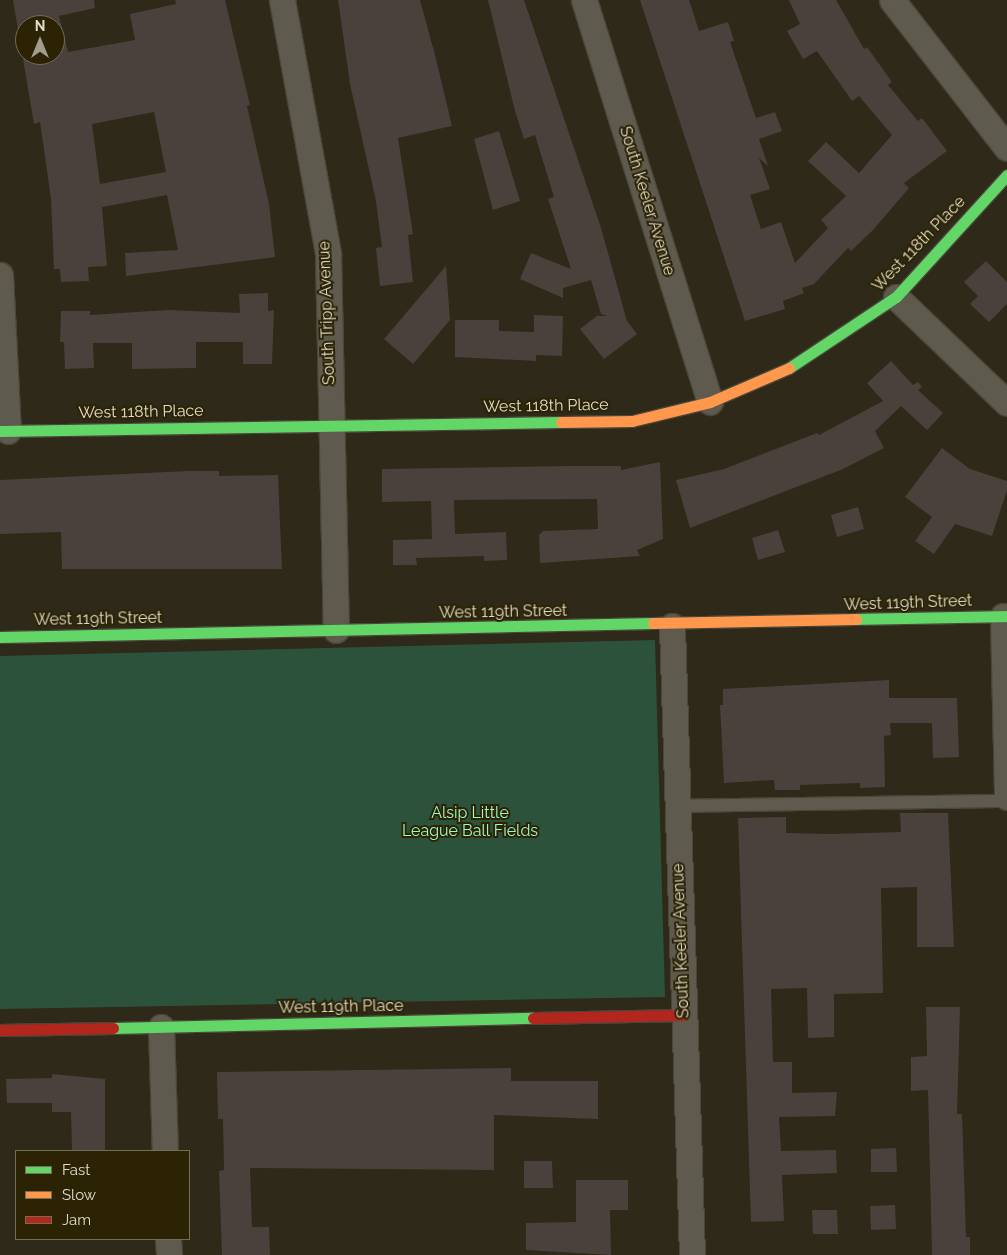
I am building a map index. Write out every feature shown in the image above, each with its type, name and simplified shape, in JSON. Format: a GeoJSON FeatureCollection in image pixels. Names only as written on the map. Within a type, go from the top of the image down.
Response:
{"type":"FeatureCollection","features":[{"type":"Feature","properties":{"kind":"street","name":"South Tripp Avenue"},"geometry":{"type":"LineString","coordinates":[[282,0],[328,254],[330,426],[336,630]]}},
{"type":"Feature","properties":{"kind":"street","name":"South Keeler Avenue"},"geometry":{"type":"LineString","coordinates":[[584,0],[710,402]]}},
{"type":"Feature","properties":{"kind":"street"},"geometry":{"type":"LineString","coordinates":[[892,0],[1007,148]]}},
{"type":"Feature","properties":{"kind":"street","name":"West 118th Place"},"geometry":{"type":"LineString","coordinates":[[4,431],[632,421],[710,402],[802,362],[896,297],[1007,175]]}},
{"type":"Feature","properties":{"kind":"street"},"geometry":{"type":"LineString","coordinates":[[0,275],[4,431]]}},
{"type":"Feature","properties":{"kind":"street"},"geometry":{"type":"LineString","coordinates":[[896,297],[1007,403]]}},
{"type":"Feature","properties":{"kind":"street"},"geometry":{"type":"LineString","coordinates":[[1005,616],[1007,799]]}},
{"type":"Feature","properties":{"kind":"street","name":"West 119th Street"},"geometry":{"type":"LineString","coordinates":[[0,637],[672,626],[1005,616]]}},
{"type":"Feature","properties":{"kind":"street","name":"South Keeler Avenue"},"geometry":{"type":"LineString","coordinates":[[672,626],[692,1255]]}},
{"type":"Feature","properties":{"kind":"street","name":"West 119th Place"},"geometry":{"type":"LineString","coordinates":[[0,1030],[683,1016]]}},
{"type":"Feature","properties":{"kind":"street"},"geometry":{"type":"LineString","coordinates":[[161,1027],[165,1150]]}},
{"type":"Feature","properties":{"kind":"street"},"geometry":{"type":"LineString","coordinates":[[168,1240],[168,1255]]}},
{"type":"Feature","properties":{"kind":"lane"},"geometry":{"type":"LineString","coordinates":[[677,806],[1007,799]]}},
{"type":"Feature","properties":{"kind":"green space","name":"Alsip Little League Ball Fields"},"geometry":{"type":"Polygon","coordinates":[[[655,640],[665,997],[0,1009],[0,656],[655,640]]]}},
{"type":"Feature","properties":{"kind":"building"},"geometry":{"type":"Polygon","coordinates":[[[13,0],[94,0],[95,8],[64,15],[16,15],[13,0]]]}},
{"type":"Feature","properties":{"kind":"building"},"geometry":{"type":"Polygon","coordinates":[[[175,0],[225,0],[250,105],[247,106],[269,204],[275,257],[126,276],[125,253],[178,250],[167,195],[102,207],[107,266],[88,267],[89,281],[61,282],[60,269],[54,269],[51,199],[40,122],[34,124],[24,65],[65,65],[65,40],[68,52],[135,40],[130,14],[176,4],[175,0]],[[154,112],[92,124],[100,184],[166,172],[154,112]]]}},
{"type":"Feature","properties":{"kind":"building"},"geometry":{"type":"Polygon","coordinates":[[[338,0],[420,0],[435,55],[452,126],[398,138],[413,234],[408,235],[413,282],[380,286],[376,248],[382,247],[376,201],[350,84],[338,0]]]}},
{"type":"Feature","properties":{"kind":"building"},"geometry":{"type":"Polygon","coordinates":[[[488,0],[524,0],[601,228],[627,321],[637,334],[604,359],[580,329],[597,316],[607,316],[601,314],[591,280],[563,288],[563,298],[520,279],[531,253],[571,269],[548,199],[554,197],[535,135],[524,139],[515,111],[488,0]]]}},
{"type":"Feature","properties":{"kind":"building"},"geometry":{"type":"Polygon","coordinates":[[[640,0],[689,0],[699,31],[728,22],[734,41],[730,42],[756,118],[775,112],[782,131],[759,139],[768,166],[759,158],[770,189],[750,195],[761,229],[781,222],[795,263],[828,228],[821,220],[846,196],[808,161],[826,142],[859,173],[892,135],[859,96],[852,101],[817,51],[803,59],[787,31],[800,24],[789,0],[836,0],[864,49],[867,47],[892,82],[888,85],[918,121],[922,118],[947,151],[904,183],[909,188],[873,230],[851,251],[848,248],[814,284],[802,288],[804,293],[783,301],[785,309],[745,321],[640,0]]]}},
{"type":"Feature","properties":{"kind":"building"},"geometry":{"type":"Polygon","coordinates":[[[499,131],[520,201],[493,210],[474,139],[499,131]]]}},
{"type":"Feature","properties":{"kind":"building"},"geometry":{"type":"Polygon","coordinates":[[[986,261],[1007,282],[1007,304],[989,322],[970,304],[978,296],[964,282],[986,261]]]}},
{"type":"Feature","properties":{"kind":"building"},"geometry":{"type":"Polygon","coordinates":[[[446,266],[450,320],[413,364],[384,339],[446,266]]]}},
{"type":"Feature","properties":{"kind":"building"},"geometry":{"type":"Polygon","coordinates":[[[268,293],[268,311],[274,310],[272,364],[243,364],[243,342],[196,342],[196,368],[132,369],[132,343],[93,343],[94,368],[65,369],[64,342],[60,342],[61,311],[90,311],[90,315],[168,310],[240,313],[239,294],[268,293]]]}},
{"type":"Feature","properties":{"kind":"building"},"geometry":{"type":"Polygon","coordinates":[[[534,315],[563,316],[562,356],[536,355],[536,361],[455,357],[455,320],[499,320],[499,331],[534,332],[534,315]]]}},
{"type":"Feature","properties":{"kind":"building"},"geometry":{"type":"Polygon","coordinates":[[[891,361],[913,385],[918,382],[922,387],[918,390],[943,413],[927,430],[901,406],[875,431],[884,448],[843,469],[690,528],[676,480],[724,469],[817,433],[819,435],[883,401],[867,383],[891,361]]]}},
{"type":"Feature","properties":{"kind":"building"},"geometry":{"type":"Polygon","coordinates":[[[942,448],[970,469],[1007,481],[1007,490],[992,536],[955,524],[934,554],[915,541],[932,517],[905,497],[942,448]]]}},
{"type":"Feature","properties":{"kind":"building"},"geometry":{"type":"Polygon","coordinates":[[[660,462],[663,539],[637,550],[640,556],[540,563],[539,535],[543,531],[598,529],[597,499],[454,500],[455,534],[506,532],[507,560],[484,561],[484,556],[416,558],[417,565],[393,565],[393,540],[432,539],[431,501],[382,502],[382,469],[621,466],[621,470],[660,462]]]}},
{"type":"Feature","properties":{"kind":"building"},"geometry":{"type":"Polygon","coordinates":[[[219,471],[219,476],[278,475],[282,569],[62,569],[61,532],[0,534],[0,480],[219,471]]]}},
{"type":"Feature","properties":{"kind":"building"},"geometry":{"type":"Polygon","coordinates":[[[858,507],[864,529],[837,537],[831,515],[858,507]]]}},
{"type":"Feature","properties":{"kind":"building"},"geometry":{"type":"Polygon","coordinates":[[[778,530],[785,552],[758,560],[752,538],[778,530]]]}},
{"type":"Feature","properties":{"kind":"building"},"geometry":{"type":"Polygon","coordinates":[[[889,680],[889,698],[957,698],[959,757],[933,758],[932,723],[890,723],[891,735],[884,736],[885,787],[860,788],[860,783],[800,785],[800,790],[775,790],[774,780],[724,783],[720,705],[723,705],[723,689],[889,680]]]}},
{"type":"Feature","properties":{"kind":"building"},"geometry":{"type":"Polygon","coordinates":[[[900,813],[948,813],[954,947],[917,947],[917,887],[881,888],[883,993],[834,994],[834,1037],[808,1038],[807,988],[771,989],[773,1062],[792,1062],[792,1093],[837,1092],[835,1116],[779,1117],[781,1151],[836,1150],[837,1173],[782,1175],[784,1221],[751,1222],[738,818],[786,817],[786,833],[901,832],[900,813]]]}},
{"type":"Feature","properties":{"kind":"building"},"geometry":{"type":"Polygon","coordinates":[[[926,1007],[960,1007],[957,1114],[962,1114],[966,1237],[970,1237],[970,1255],[932,1255],[928,1090],[911,1091],[911,1057],[927,1056],[926,1007]]]}},
{"type":"Feature","properties":{"kind":"building"},"geometry":{"type":"Polygon","coordinates":[[[511,1068],[511,1081],[598,1081],[598,1119],[494,1115],[494,1170],[250,1168],[252,1227],[269,1227],[270,1255],[222,1255],[219,1171],[224,1170],[223,1119],[218,1119],[217,1072],[511,1068]]]}},
{"type":"Feature","properties":{"kind":"building"},"geometry":{"type":"Polygon","coordinates":[[[52,1074],[105,1079],[105,1150],[72,1150],[71,1112],[52,1112],[52,1103],[7,1103],[6,1079],[52,1078],[52,1074]]]}},
{"type":"Feature","properties":{"kind":"building"},"geometry":{"type":"Polygon","coordinates":[[[896,1148],[897,1172],[871,1172],[871,1149],[896,1148]]]}},
{"type":"Feature","properties":{"kind":"building"},"geometry":{"type":"Polygon","coordinates":[[[524,1161],[552,1161],[553,1188],[524,1188],[524,1161]]]}},
{"type":"Feature","properties":{"kind":"building"},"geometry":{"type":"Polygon","coordinates":[[[576,1180],[628,1180],[628,1210],[610,1210],[611,1255],[526,1250],[526,1223],[576,1222],[576,1180]]]}},
{"type":"Feature","properties":{"kind":"building"},"geometry":{"type":"Polygon","coordinates":[[[895,1205],[896,1229],[871,1230],[870,1206],[895,1205]]]}},
{"type":"Feature","properties":{"kind":"building"},"geometry":{"type":"Polygon","coordinates":[[[812,1210],[837,1210],[838,1234],[813,1234],[812,1210]]]}},
{"type":"Feature","properties":{"kind":"traffic: fast"},"geometry":{"type":"LineString","coordinates":[[789,368],[896,297],[1007,175]]}},
{"type":"Feature","properties":{"kind":"traffic: fast"},"geometry":{"type":"LineString","coordinates":[[0,431],[561,422]]}},
{"type":"Feature","properties":{"kind":"traffic: fast"},"geometry":{"type":"LineString","coordinates":[[856,619],[1007,616]]}},
{"type":"Feature","properties":{"kind":"traffic: fast"},"geometry":{"type":"LineString","coordinates":[[0,637],[653,623]]}},
{"type":"Feature","properties":{"kind":"traffic: fast"},"geometry":{"type":"LineString","coordinates":[[113,1028],[533,1018]]}},
{"type":"Feature","properties":{"kind":"traffic: slow"},"geometry":{"type":"LineString","coordinates":[[561,422],[632,421],[710,402],[789,368]]}},
{"type":"Feature","properties":{"kind":"traffic: slow"},"geometry":{"type":"LineString","coordinates":[[653,623],[856,619]]}},
{"type":"Feature","properties":{"kind":"traffic: jam"},"geometry":{"type":"LineString","coordinates":[[533,1018],[683,1015]]}},
{"type":"Feature","properties":{"kind":"traffic: jam"},"geometry":{"type":"LineString","coordinates":[[0,1030],[113,1028]]}}]}
